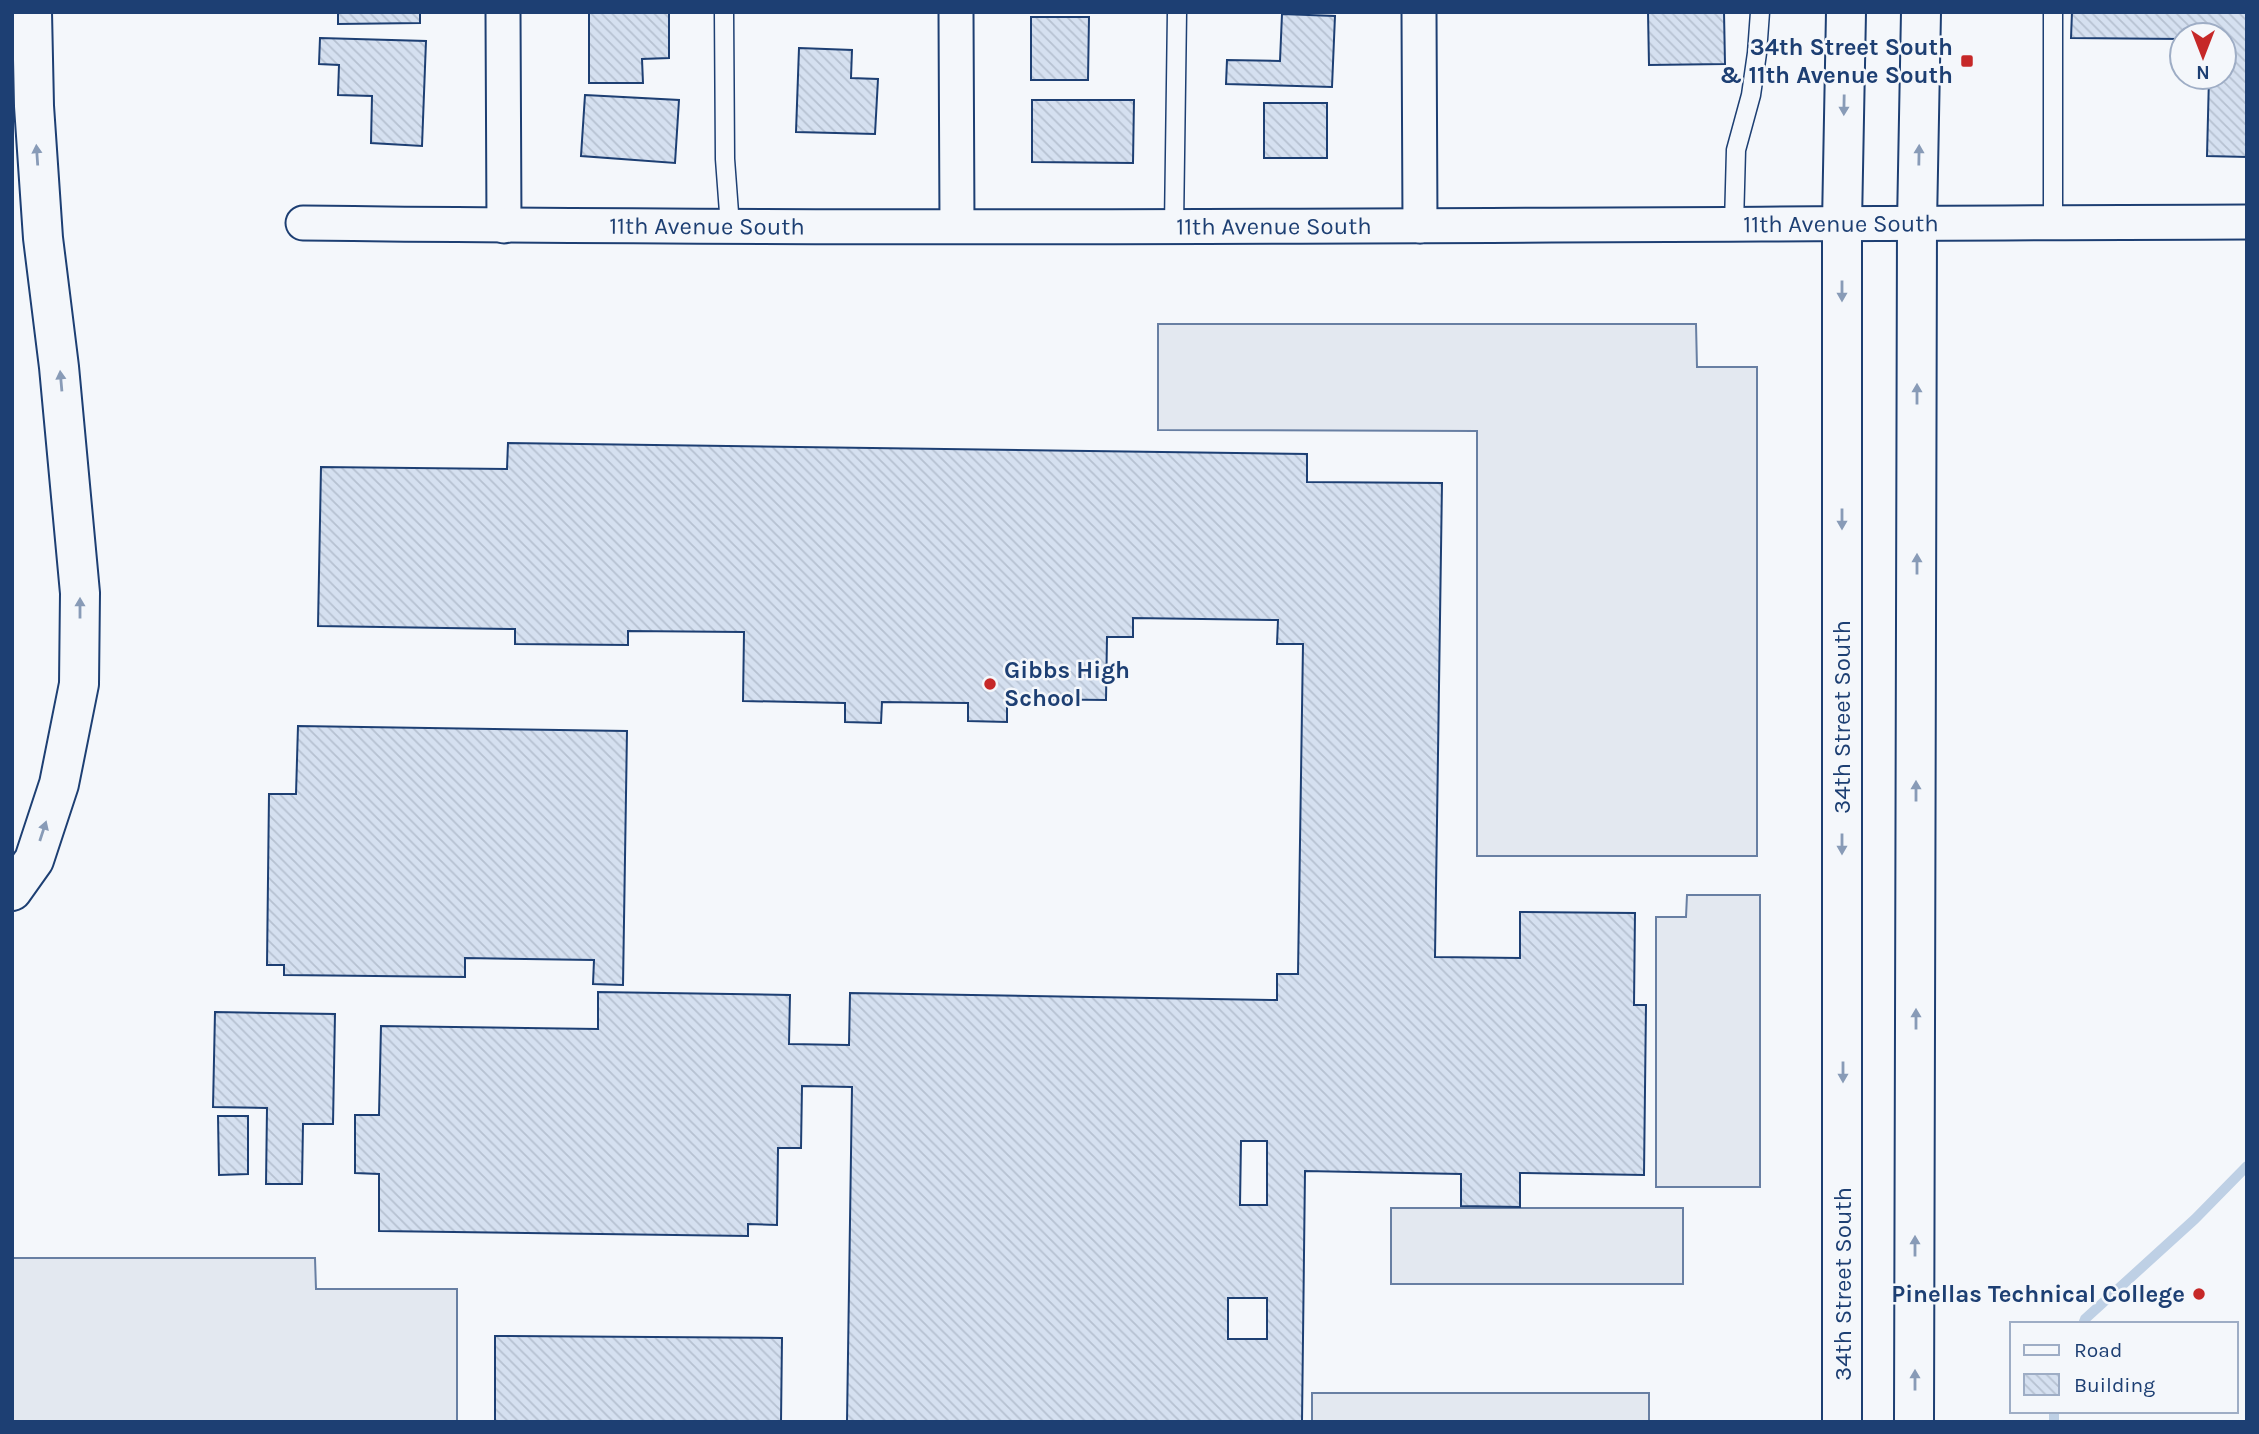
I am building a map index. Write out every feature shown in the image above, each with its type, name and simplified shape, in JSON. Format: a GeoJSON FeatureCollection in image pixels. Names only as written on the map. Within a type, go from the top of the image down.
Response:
{"type":"FeatureCollection","features":[{"type":"Feature","properties":{"kind":"highway"},"geometry":{"type":"LineString","coordinates":[[12,891],[34,860],[59,784],[79,684],[80,593],[59,367],[43,238],[34,106],[32,12]]}},
{"type":"Feature","properties":{"kind":"highway","name":"34th Street South"},"geometry":{"type":"LineString","coordinates":[[1842,1422],[1842,223],[1846,12]]}},
{"type":"Feature","properties":{"kind":"highway"},"geometry":{"type":"LineString","coordinates":[[1914,1422],[1917,223],[1921,12]]}},
{"type":"Feature","properties":{"kind":"street"},"geometry":{"type":"LineString","coordinates":[[503,12],[504,226]]}},
{"type":"Feature","properties":{"kind":"street"},"geometry":{"type":"LineString","coordinates":[[957,12],[957,226]]}},
{"type":"Feature","properties":{"kind":"street"},"geometry":{"type":"LineString","coordinates":[[1419,12],[1420,226]]}},
{"type":"Feature","properties":{"kind":"street","name":"11th Avenue South"},"geometry":{"type":"LineString","coordinates":[[303,223],[504,226],[1420,226],[2247,222]]}},
{"type":"Feature","properties":{"kind":"lane"},"geometry":{"type":"LineString","coordinates":[[724,12],[725,159],[730,226]]}},
{"type":"Feature","properties":{"kind":"lane"},"geometry":{"type":"LineString","coordinates":[[1174,226],[1177,12]]}},
{"type":"Feature","properties":{"kind":"lane"},"geometry":{"type":"LineString","coordinates":[[1734,224],[1736,150],[1751,95],[1758,53],[1760,12]]}},
{"type":"Feature","properties":{"kind":"lane"},"geometry":{"type":"LineString","coordinates":[[2053,12],[2053,223]]}},
{"type":"Feature","properties":{"kind":"shaded area"},"geometry":{"type":"Polygon","coordinates":[[[1158,324],[1696,324],[1697,367],[1757,367],[1757,856],[1477,856],[1477,431],[1158,430],[1158,324]]]}},
{"type":"Feature","properties":{"kind":"shaded area"},"geometry":{"type":"Polygon","coordinates":[[[1687,895],[1760,895],[1760,1187],[1656,1187],[1656,917],[1686,917],[1687,895]]]}},
{"type":"Feature","properties":{"kind":"shaded area"},"geometry":{"type":"Polygon","coordinates":[[[1391,1208],[1683,1208],[1683,1284],[1391,1284],[1391,1208]]]}},
{"type":"Feature","properties":{"kind":"shaded area"},"geometry":{"type":"Polygon","coordinates":[[[12,1258],[315,1258],[316,1289],[457,1289],[457,1422],[12,1422],[12,1258]]]}},
{"type":"Feature","properties":{"kind":"shaded area"},"geometry":{"type":"Polygon","coordinates":[[[1312,1393],[1649,1393],[1649,1422],[1312,1422],[1312,1393]]]}},
{"type":"Feature","properties":{"kind":"building"},"geometry":{"type":"Polygon","coordinates":[[[338,12],[420,12],[420,23],[338,24],[338,12]]]}},
{"type":"Feature","properties":{"kind":"building"},"geometry":{"type":"Polygon","coordinates":[[[589,12],[669,12],[669,58],[642,59],[643,83],[589,83],[589,12]]]}},
{"type":"Feature","properties":{"kind":"building"},"geometry":{"type":"Polygon","coordinates":[[[1648,12],[1724,12],[1725,64],[1649,65],[1648,12]]]}},
{"type":"Feature","properties":{"kind":"building"},"geometry":{"type":"Polygon","coordinates":[[[2072,12],[2247,12],[2247,157],[2207,156],[2209,91],[2238,91],[2238,21],[2168,21],[2168,39],[2071,38],[2072,12]]]}},
{"type":"Feature","properties":{"kind":"building"},"geometry":{"type":"Polygon","coordinates":[[[1282,14],[1335,16],[1332,87],[1226,84],[1227,60],[1280,61],[1282,14]]]}},
{"type":"Feature","properties":{"kind":"building"},"geometry":{"type":"Polygon","coordinates":[[[1031,17],[1089,17],[1088,80],[1031,80],[1031,17]]]}},
{"type":"Feature","properties":{"kind":"building"},"geometry":{"type":"Polygon","coordinates":[[[320,38],[426,41],[422,146],[371,143],[372,96],[338,95],[339,65],[319,64],[320,38]]]}},
{"type":"Feature","properties":{"kind":"building"},"geometry":{"type":"Polygon","coordinates":[[[799,48],[852,50],[851,78],[878,79],[875,134],[796,132],[799,48]]]}},
{"type":"Feature","properties":{"kind":"building"},"geometry":{"type":"Polygon","coordinates":[[[585,95],[679,100],[675,163],[581,156],[585,95]]]}},
{"type":"Feature","properties":{"kind":"building"},"geometry":{"type":"Polygon","coordinates":[[[1032,100],[1134,100],[1133,163],[1032,162],[1032,100]]]}},
{"type":"Feature","properties":{"kind":"building"},"geometry":{"type":"Polygon","coordinates":[[[1264,103],[1327,103],[1327,158],[1264,158],[1264,103]]]}},
{"type":"Feature","properties":{"kind":"building"},"geometry":{"type":"Polygon","coordinates":[[[508,443],[1307,454],[1307,482],[1442,483],[1435,957],[1520,958],[1520,912],[1635,913],[1634,1005],[1646,1005],[1644,1175],[1520,1173],[1520,1207],[1461,1206],[1461,1174],[1305,1171],[1302,1422],[847,1422],[852,1087],[802,1086],[801,1148],[778,1148],[777,1225],[748,1224],[748,1236],[379,1231],[379,1174],[355,1173],[355,1115],[379,1115],[381,1026],[598,1029],[598,992],[790,995],[789,1044],[849,1045],[850,993],[1277,1000],[1277,974],[1298,974],[1303,644],[1277,644],[1278,620],[1133,618],[1133,637],[1107,637],[1106,700],[1007,699],[1007,722],[968,721],[968,703],[882,702],[881,723],[845,722],[845,703],[743,701],[744,632],[628,631],[628,645],[515,644],[515,629],[318,626],[321,467],[507,469],[508,443]],[[1241,1141],[1240,1205],[1267,1205],[1267,1141],[1241,1141]],[[1228,1298],[1228,1339],[1267,1339],[1267,1298],[1228,1298]]]}},
{"type":"Feature","properties":{"kind":"building"},"geometry":{"type":"Polygon","coordinates":[[[298,726],[627,731],[623,985],[593,984],[594,960],[465,958],[465,977],[284,975],[284,965],[267,965],[269,794],[296,794],[298,726]]]}},
{"type":"Feature","properties":{"kind":"building"},"geometry":{"type":"Polygon","coordinates":[[[215,1012],[335,1014],[333,1124],[303,1124],[302,1184],[266,1184],[267,1108],[213,1107],[215,1012]]]}},
{"type":"Feature","properties":{"kind":"building"},"geometry":{"type":"Polygon","coordinates":[[[218,1116],[248,1116],[248,1174],[219,1175],[218,1116]]]}},
{"type":"Feature","properties":{"kind":"building"},"geometry":{"type":"Polygon","coordinates":[[[495,1336],[782,1338],[781,1422],[495,1422],[495,1336]]]}},
{"type":"Feature","properties":{"kind":"waterway"},"geometry":{"type":"LineString","coordinates":[[2084,1322],[2195,1219],[2247,1166]]}},
{"type":"Feature","properties":{"kind":"waterway"},"geometry":{"type":"LineString","coordinates":[[2054,1413],[2054,1422]]}},
{"type":"Feature","properties":{"kind":"place","name":"34th Street South & 11th Avenue South"},"geometry":{"type":"Point","coordinates":[1967,61]}},
{"type":"Feature","properties":{"kind":"place","name":"Gibbs High School"},"geometry":{"type":"Point","coordinates":[990,684]}},
{"type":"Feature","properties":{"kind":"place","name":"Pinellas Technical College"},"geometry":{"type":"Point","coordinates":[2199,1294]}}]}
